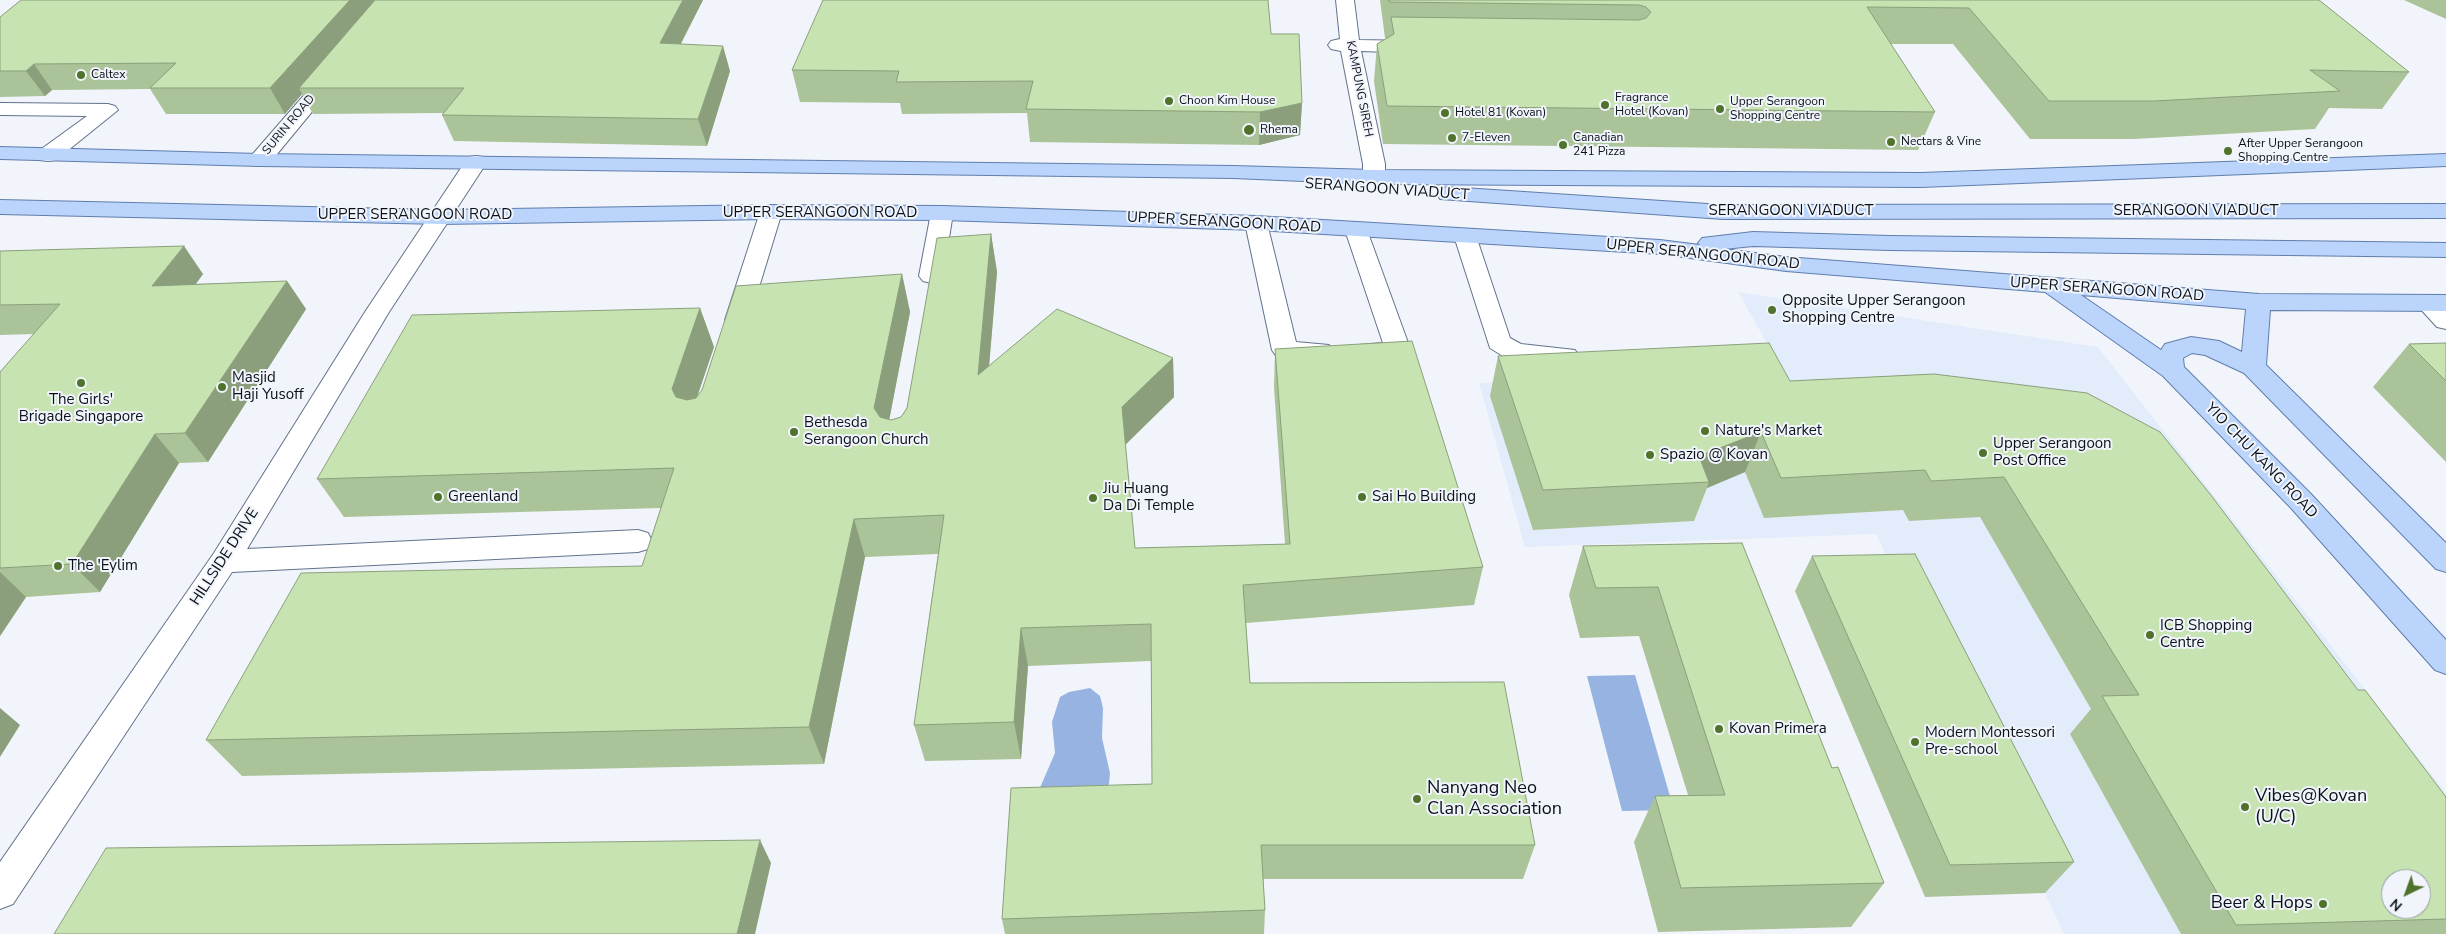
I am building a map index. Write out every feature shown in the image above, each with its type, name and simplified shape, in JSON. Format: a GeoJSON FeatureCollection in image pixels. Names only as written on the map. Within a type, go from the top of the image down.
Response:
{"type":"FeatureCollection","features":[{"type":"Feature","properties":{"kind":"main road"},"geometry":{"type":"LineString","coordinates":[[0,153],[260,160],[1233,172],[1365,176],[1921,180],[2446,160]]}},
{"type":"Feature","properties":{"kind":"main road","name":"SERANGOON VIADUCT"},"geometry":{"type":"LineString","coordinates":[[1137,172],[1723,212],[2446,211]]}},
{"type":"Feature","properties":{"kind":"main road","name":"UPPER SERANGOON ROAD"},"geometry":{"type":"LineString","coordinates":[[0,207],[441,217],[770,212],[942,213],[1256,222],[1356,230],[1660,247],[1786,264],[2053,287],[2260,302],[2436,303]]}},
{"type":"Feature","properties":{"kind":"main road","name":"SERANGOON VIADUCT"},"geometry":{"type":"LineString","coordinates":[[1660,247],[1754,239],[1890,243],[2446,250]]}},
{"type":"Feature","properties":{"kind":"main road","name":"YIO CHU KANG ROAD"},"geometry":{"type":"LineString","coordinates":[[2053,287],[2172,370],[2301,501],[2446,661]]}},
{"type":"Feature","properties":{"kind":"main road"},"geometry":{"type":"LineString","coordinates":[[2253,367],[2260,302]]}},
{"type":"Feature","properties":{"kind":"main road"},"geometry":{"type":"LineString","coordinates":[[2172,370],[2170,358],[2174,350],[2191,345],[2210,347],[2253,367],[2446,561]]}},
{"type":"Feature","properties":{"kind":"street","name":"KAMPUNG SIREH"},"geometry":{"type":"LineString","coordinates":[[1332,0],[1374,164],[1365,176]]}},
{"type":"Feature","properties":{"kind":"street","name":"KAMPUNG SIREH"},"geometry":{"type":"LineString","coordinates":[[1344,45],[1345,0]]}},
{"type":"Feature","properties":{"kind":"street"},"geometry":{"type":"LineString","coordinates":[[1344,45],[1430,48]]}},
{"type":"Feature","properties":{"kind":"street","name":"SURIN ROAD"},"geometry":{"type":"LineString","coordinates":[[260,160],[345,59]]}},
{"type":"Feature","properties":{"kind":"street"},"geometry":{"type":"LineString","coordinates":[[0,109],[108,110],[48,155]]}},
{"type":"Feature","properties":{"kind":"street","name":"HILLSIDE DRIVE"},"geometry":{"type":"LineString","coordinates":[[0,892],[224,561],[377,312],[476,162]]}},
{"type":"Feature","properties":{"kind":"street"},"geometry":{"type":"LineString","coordinates":[[729,344],[770,212]]}},
{"type":"Feature","properties":{"kind":"street"},"geometry":{"type":"LineString","coordinates":[[927,295],[942,213]]}},
{"type":"Feature","properties":{"kind":"street"},"geometry":{"type":"LineString","coordinates":[[1256,222],[1285,350],[1397,352],[1395,340],[1356,230]]}},
{"type":"Feature","properties":{"kind":"street"},"geometry":{"type":"LineString","coordinates":[[1465,236],[1499,342],[1515,352],[1523,354],[1590,356]]}},
{"type":"Feature","properties":{"kind":"street"},"geometry":{"type":"LineString","coordinates":[[2436,303],[2446,321]]}},
{"type":"Feature","properties":{"kind":"street"},"geometry":{"type":"LineString","coordinates":[[224,561],[638,541]]}},
{"type":"Feature","properties":{"kind":"shaded area"},"geometry":{"type":"Polygon","coordinates":[[[1738,292],[2098,347],[2446,793],[2446,934],[2064,934],[1876,534],[1525,547],[1479,383],[1784,373],[1738,292]]]}},
{"type":"Feature","properties":{"kind":"water"},"geometry":{"type":"Polygon","coordinates":[[[1635,675],[1674,810],[1622,811],[1587,676],[1635,675]]]}},
{"type":"Feature","properties":{"kind":"water"},"geometry":{"type":"Polygon","coordinates":[[[1090,688],[1100,696],[1103,708],[1102,738],[1110,773],[1109,784],[1102,794],[1039,790],[1055,753],[1052,722],[1060,697],[1069,692],[1090,688]]]}},
{"type":"Feature","properties":{"kind":"building"},"geometry":{"type":"Polygon","coordinates":[[[21,0],[350,0],[270,88],[150,88],[176,63],[34,64],[26,71],[0,71],[0,17],[21,0]]]}},
{"type":"Feature","properties":{"kind":"building"},"geometry":{"type":"Polygon","coordinates":[[[375,0],[683,0],[660,43],[723,46],[698,119],[442,115],[464,88],[299,88],[375,0]]]}},
{"type":"Feature","properties":{"kind":"building"},"geometry":{"type":"Polygon","coordinates":[[[823,0],[1268,0],[1271,34],[1299,34],[1302,103],[1260,112],[1026,109],[1033,81],[896,82],[899,71],[792,70],[823,0]]]}},
{"type":"Feature","properties":{"kind":"building"},"geometry":{"type":"Polygon","coordinates":[[[1389,0],[2319,0],[2409,72],[2310,70],[2340,91],[2154,101],[2049,101],[1969,8],[1867,7],[1935,112],[1387,106],[1377,44],[1394,34],[1391,17],[1639,20],[1646,18],[1651,12],[1646,7],[1639,5],[1389,2],[1389,0]]]}},
{"type":"Feature","properties":{"kind":"building"},"geometry":{"type":"Polygon","coordinates":[[[991,234],[978,375],[1057,309],[1173,358],[1122,407],[1135,548],[1290,544],[1275,349],[1412,341],[1483,567],[1243,585],[1250,683],[1504,682],[1535,845],[1261,845],[1265,910],[1002,919],[1011,788],[1152,784],[1151,624],[1021,628],[1014,722],[914,725],[944,515],[854,519],[809,727],[206,740],[301,573],[642,566],[674,468],[317,479],[412,315],[700,308],[672,389],[676,397],[687,400],[696,398],[702,390],[736,286],[902,274],[874,408],[880,417],[891,420],[901,417],[907,408],[937,238],[991,234]]]}},
{"type":"Feature","properties":{"kind":"building"},"geometry":{"type":"Polygon","coordinates":[[[184,246],[152,286],[287,281],[185,433],[155,434],[72,564],[0,568],[0,372],[60,304],[0,305],[0,251],[184,246]]]}},
{"type":"Feature","properties":{"kind":"building"},"geometry":{"type":"Polygon","coordinates":[[[1769,343],[1790,381],[1934,374],[2087,393],[2160,432],[2210,494],[2358,690],[2365,690],[2446,797],[2446,919],[2236,925],[2102,696],[2139,695],[2004,477],[1931,481],[1925,470],[1781,478],[1761,432],[1699,456],[1709,482],[1543,490],[1498,356],[1769,343]]]}},
{"type":"Feature","properties":{"kind":"building"},"geometry":{"type":"Polygon","coordinates":[[[2446,343],[2446,381],[2409,344],[2446,343]]]}},
{"type":"Feature","properties":{"kind":"building"},"geometry":{"type":"Polygon","coordinates":[[[1742,543],[1832,768],[1838,767],[1884,883],[1681,888],[1655,796],[1725,795],[1658,587],[1596,588],[1583,546],[1742,543]]]}},
{"type":"Feature","properties":{"kind":"building"},"geometry":{"type":"Polygon","coordinates":[[[1915,554],[2074,862],[1950,865],[1812,556],[1915,554]]]}},
{"type":"Feature","properties":{"kind":"building"},"geometry":{"type":"Polygon","coordinates":[[[760,840],[737,934],[54,934],[106,848],[760,840]]]}},
{"type":"Feature","properties":{"kind":"place","name":"Caltex"},"geometry":{"type":"Point","coordinates":[81,75]}},
{"type":"Feature","properties":{"kind":"place","name":"Choon Kim House"},"geometry":{"type":"Point","coordinates":[1169,101]}},
{"type":"Feature","properties":{"kind":"place","name":"Fragrance Hotel (Kovan)"},"geometry":{"type":"Point","coordinates":[1605,105]}},
{"type":"Feature","properties":{"kind":"place","name":"Upper Serangoon Shopping Centre"},"geometry":{"type":"Point","coordinates":[1720,109]}},
{"type":"Feature","properties":{"kind":"place","name":"Hotel 81 (Kovan)"},"geometry":{"type":"Point","coordinates":[1445,113]}},
{"type":"Feature","properties":{"kind":"place","name":"Rhema"},"geometry":{"type":"Point","coordinates":[1249,130]}},
{"type":"Feature","properties":{"kind":"place","name":"7-Eleven"},"geometry":{"type":"Point","coordinates":[1452,138]}},
{"type":"Feature","properties":{"kind":"place","name":"Nectars & Vine"},"geometry":{"type":"Point","coordinates":[1891,142]}},
{"type":"Feature","properties":{"kind":"place","name":"Canadian 241 Pizza"},"geometry":{"type":"Point","coordinates":[1563,145]}},
{"type":"Feature","properties":{"kind":"place","name":"After Upper Serangoon Shopping Centre"},"geometry":{"type":"Point","coordinates":[2228,151]}},
{"type":"Feature","properties":{"kind":"place","name":"Opposite Upper Serangoon Shopping Centre"},"geometry":{"type":"Point","coordinates":[1772,310]}},
{"type":"Feature","properties":{"kind":"place","name":"The Girls' Brigade Singapore"},"geometry":{"type":"Point","coordinates":[81,383]}},
{"type":"Feature","properties":{"kind":"place","name":"Masjid Haji Yusoff"},"geometry":{"type":"Point","coordinates":[222,387]}},
{"type":"Feature","properties":{"kind":"place","name":"Nature's Market"},"geometry":{"type":"Point","coordinates":[1705,431]}},
{"type":"Feature","properties":{"kind":"place","name":"Bethesda Serangoon Church"},"geometry":{"type":"Point","coordinates":[794,432]}},
{"type":"Feature","properties":{"kind":"place","name":"Upper Serangoon Post Office"},"geometry":{"type":"Point","coordinates":[1983,453]}},
{"type":"Feature","properties":{"kind":"place","name":"Spazio @ Kovan"},"geometry":{"type":"Point","coordinates":[1650,455]}},
{"type":"Feature","properties":{"kind":"place","name":"Greenland"},"geometry":{"type":"Point","coordinates":[438,497]}},
{"type":"Feature","properties":{"kind":"place","name":"Sai Ho Building"},"geometry":{"type":"Point","coordinates":[1362,497]}},
{"type":"Feature","properties":{"kind":"place","name":"Jiu Huang Da Di Temple"},"geometry":{"type":"Point","coordinates":[1093,498]}},
{"type":"Feature","properties":{"kind":"place","name":"The 'Eylim"},"geometry":{"type":"Point","coordinates":[58,566]}},
{"type":"Feature","properties":{"kind":"place","name":"ICB Shopping Centre"},"geometry":{"type":"Point","coordinates":[2150,635]}},
{"type":"Feature","properties":{"kind":"place","name":"Kovan Primera"},"geometry":{"type":"Point","coordinates":[1719,729]}},
{"type":"Feature","properties":{"kind":"place","name":"Modern Montessori Pre-school"},"geometry":{"type":"Point","coordinates":[1915,742]}},
{"type":"Feature","properties":{"kind":"place","name":"Nanyang Neo Clan Association"},"geometry":{"type":"Point","coordinates":[1417,799]}},
{"type":"Feature","properties":{"kind":"place","name":"Vibes@Kovan (U/C)"},"geometry":{"type":"Point","coordinates":[2245,807]}},
{"type":"Feature","properties":{"kind":"place","name":"Beer & Hops"},"geometry":{"type":"Point","coordinates":[2323,904]}}]}
